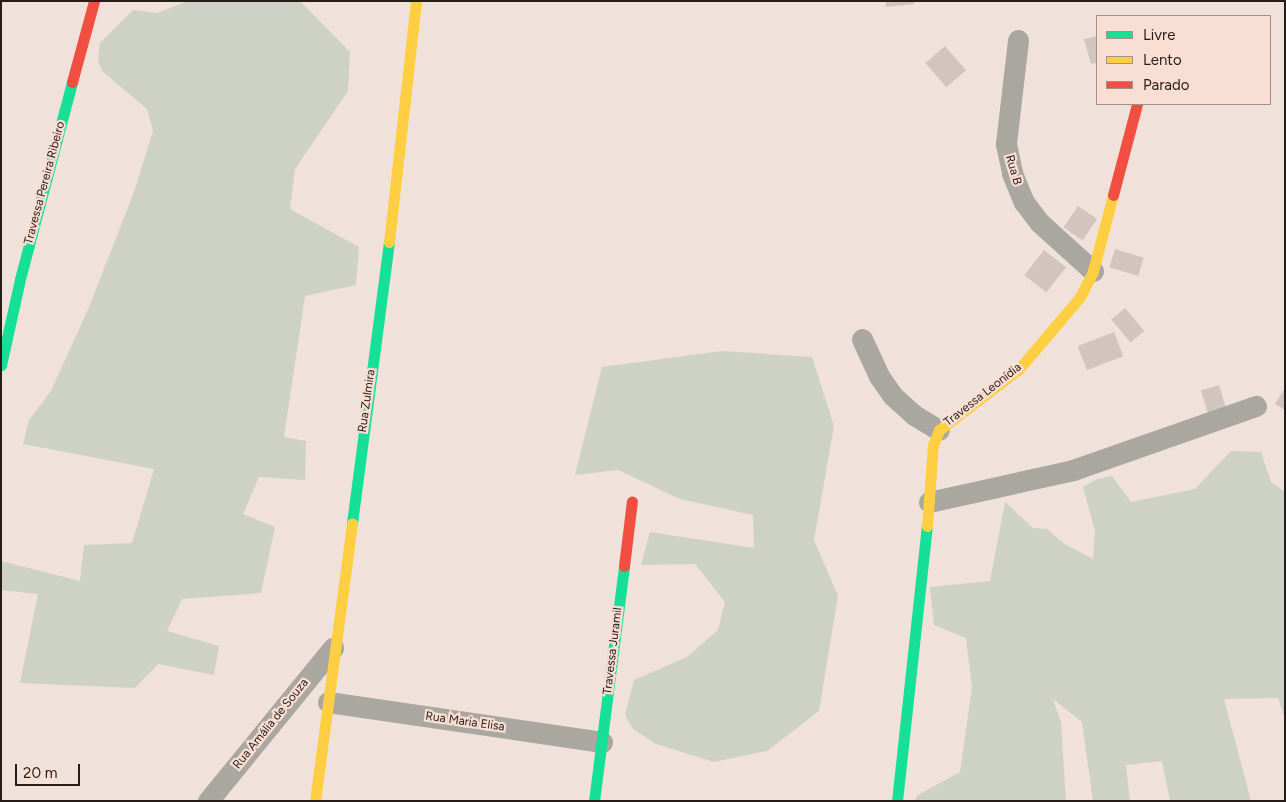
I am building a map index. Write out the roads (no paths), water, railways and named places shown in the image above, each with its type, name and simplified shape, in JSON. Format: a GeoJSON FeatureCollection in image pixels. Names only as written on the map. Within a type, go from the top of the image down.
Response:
{"type":"FeatureCollection","features":[{"type":"Feature","properties":{"kind":"street","name":"Travessa Pereira Ribeiro"},"geometry":{"type":"LineString","coordinates":[[1,365],[22,271],[94,1]]}},
{"type":"Feature","properties":{"kind":"street","name":"Rua Zulmira"},"geometry":{"type":"LineString","coordinates":[[315,801],[333,648],[404,132],[416,1]]}},
{"type":"Feature","properties":{"kind":"street","name":"Rua B"},"geometry":{"type":"LineString","coordinates":[[1018,40],[1006,144],[1012,173],[1024,202],[1039,222],[1093,271]]}},
{"type":"Feature","properties":{"kind":"street","name":"Travessa Leonídia"},"geometry":{"type":"LineString","coordinates":[[897,801],[933,445],[939,430],[1019,369],[1055,330],[1080,297],[1093,271],[1137,105]]}},
{"type":"Feature","properties":{"kind":"street"},"geometry":{"type":"LineString","coordinates":[[862,339],[879,376],[893,396],[914,414],[939,430]]}},
{"type":"Feature","properties":{"kind":"street"},"geometry":{"type":"LineString","coordinates":[[928,502],[1072,470],[1256,406]]}},
{"type":"Feature","properties":{"kind":"street","name":"Travessa Juramil"},"geometry":{"type":"LineString","coordinates":[[594,801],[632,501]]}},
{"type":"Feature","properties":{"kind":"street","name":"Rua Amália de Souza"},"geometry":{"type":"LineString","coordinates":[[208,801],[333,648]]}},
{"type":"Feature","properties":{"kind":"street","name":"Rua Maria Elisa"},"geometry":{"type":"LineString","coordinates":[[328,702],[602,742]]}}]}
